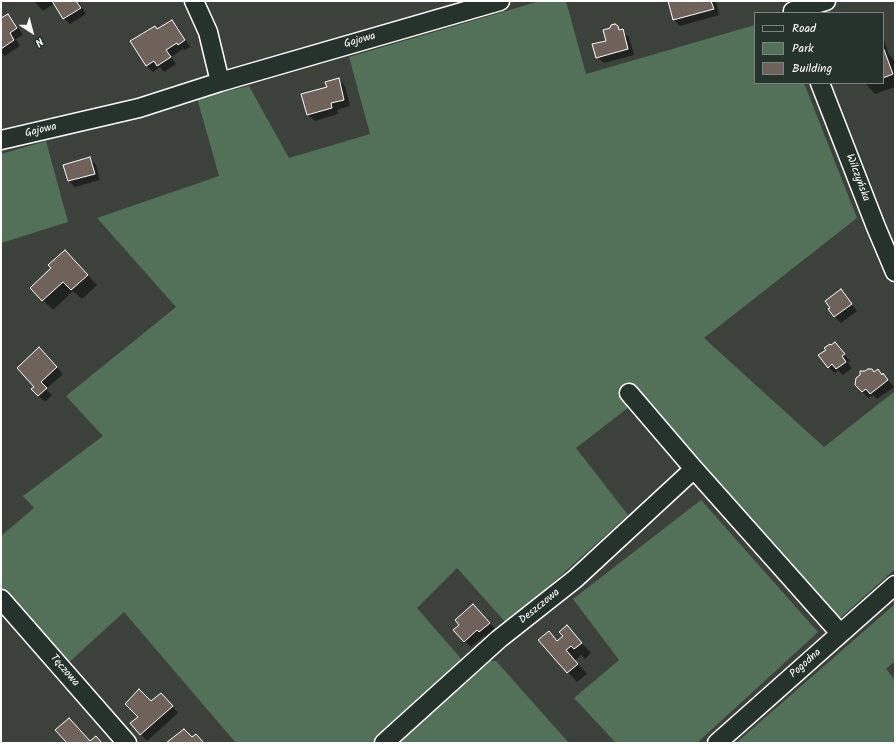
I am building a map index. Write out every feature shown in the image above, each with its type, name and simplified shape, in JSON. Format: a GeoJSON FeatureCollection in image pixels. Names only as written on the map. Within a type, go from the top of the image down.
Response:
{"type":"FeatureCollection","features":[{"type":"Feature","properties":{"kind":"street"},"geometry":{"type":"LineString","coordinates":[[194,1],[208,32],[220,82]]}},
{"type":"Feature","properties":{"kind":"street","name":"Gajowa"},"geometry":{"type":"LineString","coordinates":[[1,140],[139,108],[220,82],[500,1]]}},
{"type":"Feature","properties":{"kind":"street"},"geometry":{"type":"LineString","coordinates":[[792,8],[826,1]]}},
{"type":"Feature","properties":{"kind":"street","name":"Wilczyńska"},"geometry":{"type":"LineString","coordinates":[[820,84],[895,272]]}},
{"type":"Feature","properties":{"kind":"street"},"geometry":{"type":"LineString","coordinates":[[629,393],[694,469],[840,633]]}},
{"type":"Feature","properties":{"kind":"street","name":"Deszczowa"},"geometry":{"type":"LineString","coordinates":[[384,743],[500,639],[576,578],[694,469]]}},
{"type":"Feature","properties":{"kind":"street","name":"Pogodna"},"geometry":{"type":"LineString","coordinates":[[717,743],[895,585]]}},
{"type":"Feature","properties":{"kind":"street","name":"Tęczowa"},"geometry":{"type":"LineString","coordinates":[[1,599],[127,743]]}},
{"type":"Feature","properties":{"kind":"green space"},"geometry":{"type":"Polygon","coordinates":[[[540,1],[566,1],[586,74],[754,25],[754,84],[804,84],[857,218],[704,338],[824,447],[895,391],[895,569],[839,619],[642,397],[576,448],[628,515],[507,624],[457,568],[417,608],[463,661],[496,661],[569,743],[236,743],[124,612],[67,664],[1,590],[1,536],[34,508],[23,496],[103,436],[66,396],[176,307],[97,218],[219,176],[197,98],[249,86],[289,158],[370,134],[349,57],[540,1]]]}},
{"type":"Feature","properties":{"kind":"green space"},"geometry":{"type":"Polygon","coordinates":[[[46,141],[68,222],[1,243],[1,154],[46,141]]]}},
{"type":"Feature","properties":{"kind":"green space"},"geometry":{"type":"Polygon","coordinates":[[[701,500],[818,632],[697,743],[616,743],[574,698],[619,660],[573,599],[701,500]]]}},
{"type":"Feature","properties":{"kind":"green space"},"geometry":{"type":"Polygon","coordinates":[[[895,604],[895,661],[886,669],[895,680],[895,743],[736,743],[895,604]]]}},
{"type":"Feature","properties":{"kind":"building"},"geometry":{"type":"Polygon","coordinates":[[[52,1],[76,1],[81,8],[63,19],[52,1]]]}},
{"type":"Feature","properties":{"kind":"building"},"geometry":{"type":"Polygon","coordinates":[[[668,1],[711,1],[714,9],[673,20],[668,1]]]}},
{"type":"Feature","properties":{"kind":"building"},"geometry":{"type":"Polygon","coordinates":[[[8,14],[17,28],[10,33],[14,40],[1,49],[1,18],[8,14]]]}},
{"type":"Feature","properties":{"kind":"building"},"geometry":{"type":"Polygon","coordinates":[[[172,20],[185,40],[166,50],[171,57],[157,66],[154,61],[146,66],[130,41],[155,26],[157,29],[172,20]]]}},
{"type":"Feature","properties":{"kind":"building"},"geometry":{"type":"Polygon","coordinates":[[[615,24],[618,26],[619,30],[623,29],[628,49],[596,58],[592,44],[606,41],[603,30],[610,28],[611,25],[615,24]]]}},
{"type":"Feature","properties":{"kind":"building"},"geometry":{"type":"Polygon","coordinates":[[[884,50],[893,74],[884,78],[884,50]]]}},
{"type":"Feature","properties":{"kind":"building"},"geometry":{"type":"Polygon","coordinates":[[[339,78],[344,100],[331,103],[332,108],[307,115],[301,94],[327,87],[325,82],[339,78]]]}},
{"type":"Feature","properties":{"kind":"building"},"geometry":{"type":"Polygon","coordinates":[[[90,157],[95,174],[68,181],[63,165],[90,157]]]}},
{"type":"Feature","properties":{"kind":"building"},"geometry":{"type":"Polygon","coordinates":[[[65,250],[88,275],[71,290],[63,282],[42,301],[30,288],[51,268],[48,265],[65,250]]]}},
{"type":"Feature","properties":{"kind":"building"},"geometry":{"type":"Polygon","coordinates":[[[841,289],[852,304],[834,317],[828,309],[830,308],[825,301],[841,289]]]}},
{"type":"Feature","properties":{"kind":"building"},"geometry":{"type":"Polygon","coordinates":[[[835,342],[845,354],[842,356],[846,362],[836,369],[832,364],[828,368],[818,355],[826,350],[824,348],[835,342]]]}},
{"type":"Feature","properties":{"kind":"building"},"geometry":{"type":"Polygon","coordinates":[[[39,347],[57,367],[41,382],[47,388],[38,396],[31,389],[34,387],[17,368],[39,347]]]}},
{"type":"Feature","properties":{"kind":"building"},"geometry":{"type":"Polygon","coordinates":[[[872,369],[874,372],[878,369],[888,380],[870,394],[866,389],[862,392],[855,385],[856,378],[860,375],[860,371],[865,371],[872,369]]]}},
{"type":"Feature","properties":{"kind":"building"},"geometry":{"type":"Polygon","coordinates":[[[473,604],[490,623],[479,632],[477,630],[464,642],[453,630],[459,625],[455,620],[473,604]]]}},
{"type":"Feature","properties":{"kind":"building"},"geometry":{"type":"Polygon","coordinates":[[[567,625],[582,643],[574,649],[571,646],[566,650],[578,664],[567,673],[538,640],[549,631],[557,641],[563,636],[559,632],[567,625]]]}},
{"type":"Feature","properties":{"kind":"building"},"geometry":{"type":"Polygon","coordinates":[[[139,689],[151,701],[161,693],[173,706],[140,735],[130,723],[138,717],[125,704],[139,689]]]}},
{"type":"Feature","properties":{"kind":"building"},"geometry":{"type":"Polygon","coordinates":[[[69,718],[90,741],[96,736],[102,743],[67,743],[55,730],[69,718]]]}},
{"type":"Feature","properties":{"kind":"building"},"geometry":{"type":"Polygon","coordinates":[[[184,729],[192,737],[196,734],[204,743],[166,743],[184,729]]]}}]}
